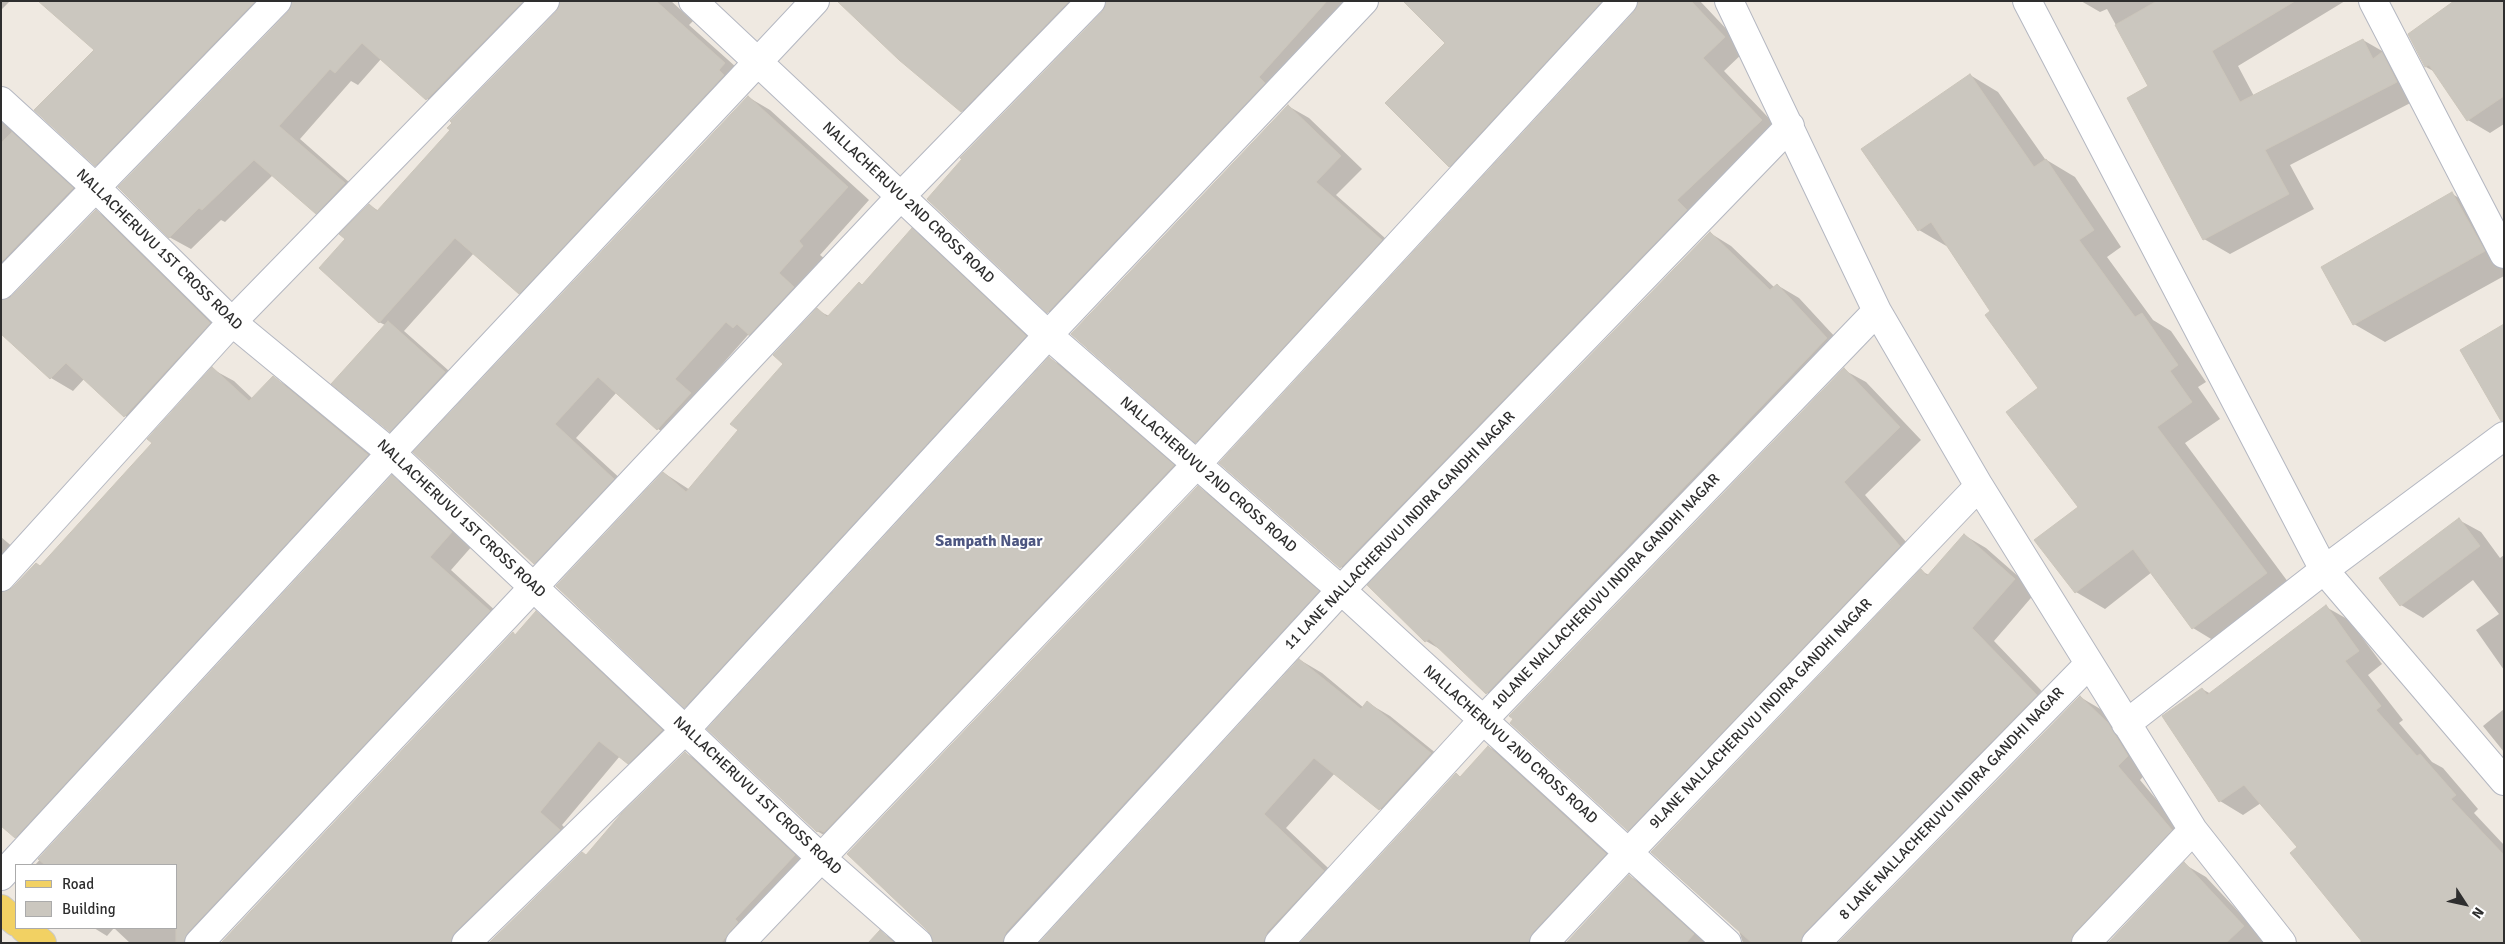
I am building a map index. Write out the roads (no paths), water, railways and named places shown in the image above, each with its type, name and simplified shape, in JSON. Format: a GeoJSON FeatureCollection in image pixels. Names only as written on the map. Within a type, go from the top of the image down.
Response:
{"type":"FeatureCollection","features":[{"type":"Feature","properties":{"kind":"main road"},"geometry":{"type":"LineString","coordinates":[[1,909],[15,921]]}},
{"type":"Feature","properties":{"kind":"main road"},"geometry":{"type":"LineString","coordinates":[[25,929],[42,943]]}},
{"type":"Feature","properties":{"kind":"street"},"geometry":{"type":"LineString","coordinates":[[1,285],[277,1]]}},
{"type":"Feature","properties":{"kind":"street"},"geometry":{"type":"LineString","coordinates":[[1,577],[232,322],[545,1]]}},
{"type":"Feature","properties":{"kind":"street","name":"NALLACHERUVU 2ND CROSS ROAD"},"geometry":{"type":"LineString","coordinates":[[693,1],[1048,335],[1341,590],[1727,943]]}},
{"type":"Feature","properties":{"kind":"street"},"geometry":{"type":"LineString","coordinates":[[1,876],[391,453],[815,1]]}},
{"type":"Feature","properties":{"kind":"street"},"geometry":{"type":"LineString","coordinates":[[199,943],[533,585],[901,196],[1091,1]]}},
{"type":"Feature","properties":{"kind":"street"},"geometry":{"type":"LineString","coordinates":[[466,943],[685,730],[1048,335],[1364,1]]}},
{"type":"Feature","properties":{"kind":"street"},"geometry":{"type":"LineString","coordinates":[[740,943],[1196,465],[1623,1]]}},
{"type":"Feature","properties":{"kind":"street"},"geometry":{"type":"LineString","coordinates":[[1729,1],[1877,311],[1979,486],[2088,665],[2192,830],[2282,943]]}},
{"type":"Feature","properties":{"kind":"street"},"geometry":{"type":"LineString","coordinates":[[2027,1],[2324,570],[2504,781]]}},
{"type":"Feature","properties":{"kind":"street"},"geometry":{"type":"LineString","coordinates":[[2373,1],[2504,254]]}},
{"type":"Feature","properties":{"kind":"street","name":"NALLACHERUVU 1ST CROSS ROAD"},"geometry":{"type":"LineString","coordinates":[[1,101],[95,187],[232,322],[391,453],[820,857],[918,943]]}},
{"type":"Feature","properties":{"kind":"street","name":"11 LANE NALLACHERUVU INDIRA GANDHI NAGAR"},"geometry":{"type":"LineString","coordinates":[[1018,943],[1341,590],[1790,126]]}},
{"type":"Feature","properties":{"kind":"street","name":"10LANE NALLACHERUVU INDIRA GANDHI NAGAR"},"geometry":{"type":"LineString","coordinates":[[1279,943],[1483,720],[1877,311]]}},
{"type":"Feature","properties":{"kind":"street"},"geometry":{"type":"LineString","coordinates":[[2126,724],[2324,570],[2504,436]]}},
{"type":"Feature","properties":{"kind":"street","name":"9LANE NALLACHERUVU INDIRA GANDHI NAGAR"},"geometry":{"type":"LineString","coordinates":[[1544,943],[1979,486]]}},
{"type":"Feature","properties":{"kind":"street","name":"8 LANE NALLACHERUVU INDIRA GANDHI NAGAR"},"geometry":{"type":"LineString","coordinates":[[1816,943],[2088,665]]}},
{"type":"Feature","properties":{"kind":"street"},"geometry":{"type":"LineString","coordinates":[[2086,943],[2192,830]]}},
{"type":"Feature","properties":{"kind":"district","name":"Sampath Nagar"},"geometry":{"type":"Point","coordinates":[989,542]}}]}
